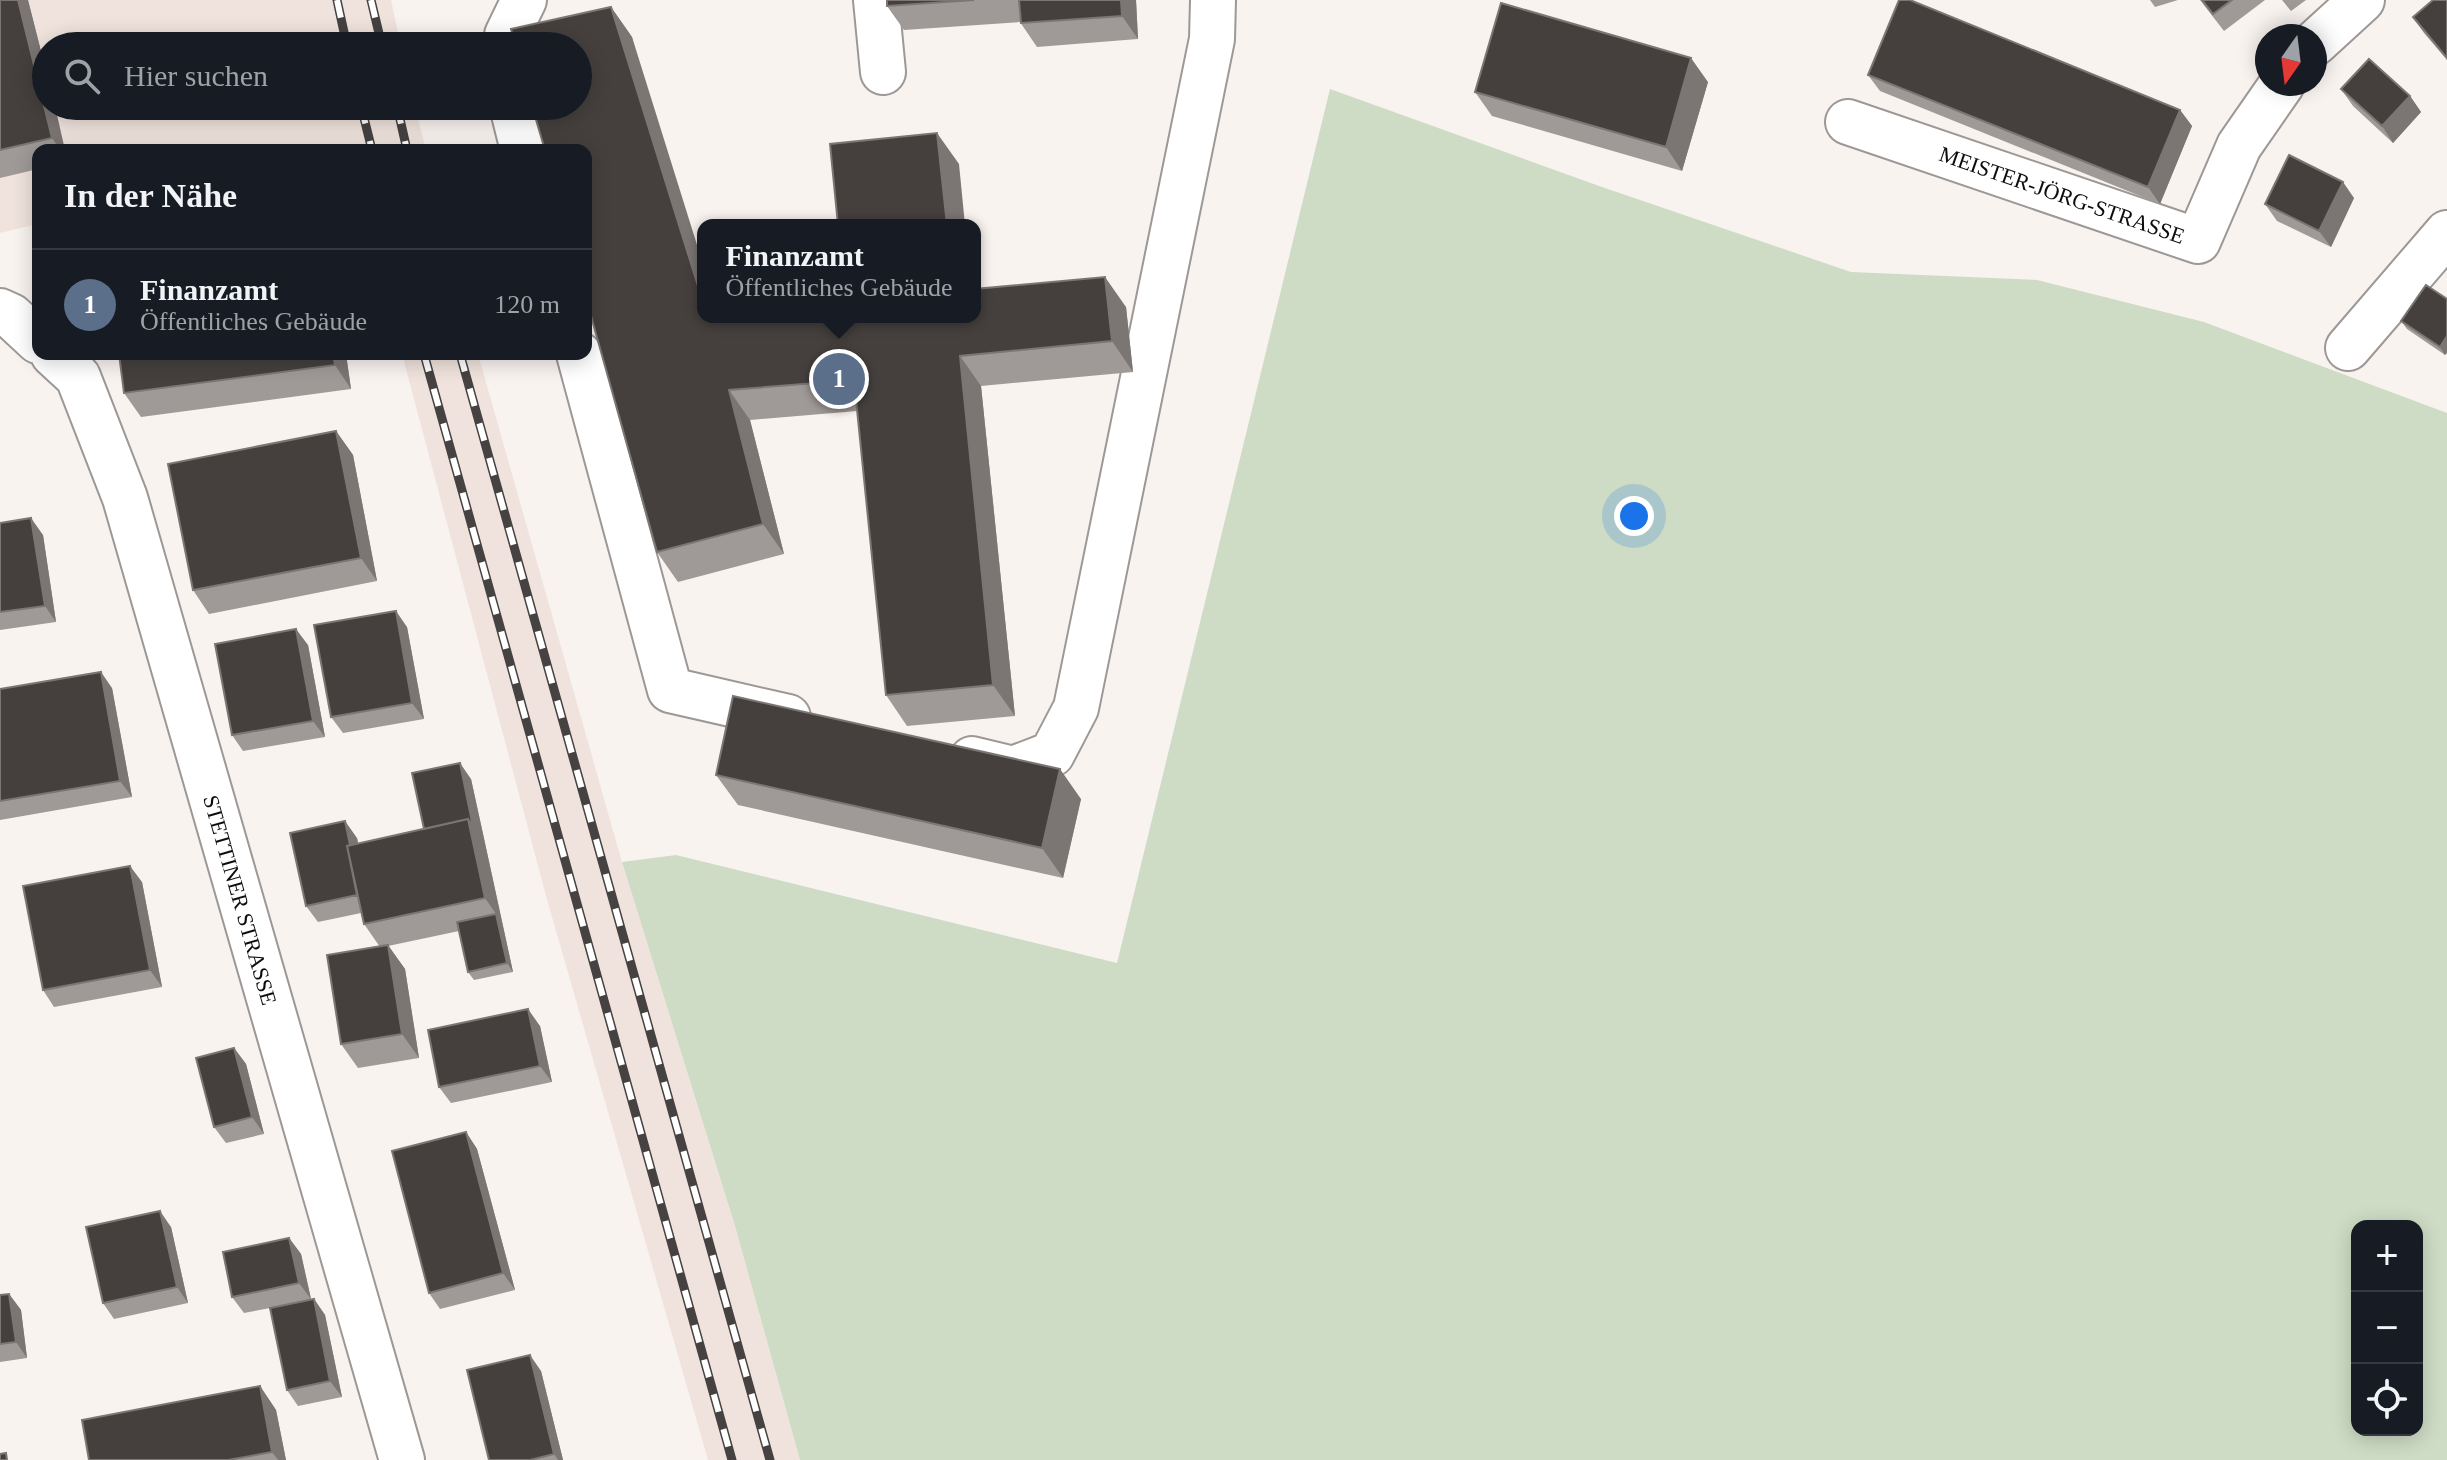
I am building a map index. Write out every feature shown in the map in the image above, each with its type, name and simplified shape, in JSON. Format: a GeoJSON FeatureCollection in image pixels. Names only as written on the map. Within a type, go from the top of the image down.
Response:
{"type":"FeatureCollection","features":[{"type":"Feature","properties":{"kind":"street"},"geometry":{"type":"LineString","coordinates":[[508,32],[524,0]]}},
{"type":"Feature","properties":{"kind":"street"},"geometry":{"type":"LineString","coordinates":[[876,0],[883,72]]}},
{"type":"Feature","properties":{"kind":"street"},"geometry":{"type":"LineString","coordinates":[[939,752],[1013,769],[1052,754],[1076,708],[1212,39],[1213,0]]}},
{"type":"Feature","properties":{"kind":"street"},"geometry":{"type":"LineString","coordinates":[[2327,32],[2362,0]]}},
{"type":"Feature","properties":{"kind":"street","name":"MEISTER-JÖRG-STRASSE"},"geometry":{"type":"LineString","coordinates":[[1848,122],[2198,241],[2239,146],[2274,96]]}},
{"type":"Feature","properties":{"kind":"street"},"geometry":{"type":"LineString","coordinates":[[516,120],[522,144]]}},
{"type":"Feature","properties":{"kind":"street"},"geometry":{"type":"LineString","coordinates":[[2348,348],[2447,233]]}},
{"type":"Feature","properties":{"kind":"street"},"geometry":{"type":"LineString","coordinates":[[0,311],[11,316],[32,335]]}},
{"type":"Feature","properties":{"kind":"street","name":"STETTINER STRASSE"},"geometry":{"type":"LineString","coordinates":[[60,360],[78,377],[125,498],[402,1460]]}},
{"type":"Feature","properties":{"kind":"street"},"geometry":{"type":"LineString","coordinates":[[581,360],[670,690],[819,724]]}},
{"type":"Feature","properties":{"kind":"shaded area"},"geometry":{"type":"Polygon","coordinates":[[[0,0],[391,0],[398,32],[32,32],[32,120],[418,120],[424,144],[32,144],[32,225],[0,233],[0,0]]]}},
{"type":"Feature","properties":{"kind":"shaded area"},"geometry":{"type":"Polygon","coordinates":[[[404,360],[480,360],[622,862],[735,1226],[800,1460],[708,1460],[546,896],[404,360]]]}},
{"type":"Feature","properties":{"kind":"green space"},"geometry":{"type":"Polygon","coordinates":[[[1330,89],[1851,272],[2037,280],[2204,322],[2447,413],[2447,1460],[800,1460],[735,1226],[622,862],[676,855],[1117,963],[1330,89]]]}},
{"type":"Feature","properties":{"kind":"building"},"geometry":{"type":"Polygon","coordinates":[[[0,0],[18,0],[32,57],[32,120],[48,120],[52,138],[0,150],[0,0]]]}},
{"type":"Feature","properties":{"kind":"building"},"geometry":{"type":"Polygon","coordinates":[[[887,0],[974,0],[887,6],[887,0]]]}},
{"type":"Feature","properties":{"kind":"building"},"geometry":{"type":"Polygon","coordinates":[[[1019,0],[1121,0],[1122,16],[1021,23],[1019,0]]]}},
{"type":"Feature","properties":{"kind":"building"},"geometry":{"type":"Polygon","coordinates":[[[1899,0],[1910,0],[2180,110],[2148,187],[1868,75],[1899,0]]]}},
{"type":"Feature","properties":{"kind":"building"},"geometry":{"type":"Polygon","coordinates":[[[2202,0],[2232,0],[2213,14],[2202,0]]]}},
{"type":"Feature","properties":{"kind":"building"},"geometry":{"type":"Polygon","coordinates":[[[2433,0],[2447,0],[2447,58],[2413,17],[2433,0]]]}},
{"type":"Feature","properties":{"kind":"building"},"geometry":{"type":"Polygon","coordinates":[[[1501,3],[1691,58],[1666,147],[1475,92],[1501,3]]]}},
{"type":"Feature","properties":{"kind":"building"},"geometry":{"type":"Polygon","coordinates":[[[611,7],[697,283],[697,323],[981,323],[981,288],[1105,277],[1112,341],[960,356],[993,685],[886,695],[854,380],[729,390],[763,524],[657,552],[592,319],[592,144],[543,144],[536,120],[592,120],[592,32],[512,32],[511,29],[611,7]]]}},
{"type":"Feature","properties":{"kind":"building"},"geometry":{"type":"Polygon","coordinates":[[[2369,59],[2410,96],[2382,126],[2341,89],[2369,59]]]}},
{"type":"Feature","properties":{"kind":"building"},"geometry":{"type":"Polygon","coordinates":[[[937,133],[946,219],[837,219],[830,144],[937,133]]]}},
{"type":"Feature","properties":{"kind":"building"},"geometry":{"type":"Polygon","coordinates":[[[2289,155],[2343,182],[2319,231],[2265,204],[2289,155]]]}},
{"type":"Feature","properties":{"kind":"building"},"geometry":{"type":"Polygon","coordinates":[[[2426,285],[2447,299],[2447,336],[2440,347],[2401,321],[2426,285]]]}},
{"type":"Feature","properties":{"kind":"building"},"geometry":{"type":"Polygon","coordinates":[[[120,360],[334,360],[335,365],[124,393],[120,360]]]}},
{"type":"Feature","properties":{"kind":"building"},"geometry":{"type":"Polygon","coordinates":[[[336,431],[361,558],[193,590],[168,464],[336,431]]]}},
{"type":"Feature","properties":{"kind":"building"},"geometry":{"type":"Polygon","coordinates":[[[31,518],[45,606],[0,612],[0,523],[31,518]]]}},
{"type":"Feature","properties":{"kind":"building"},"geometry":{"type":"Polygon","coordinates":[[[396,611],[412,703],[331,717],[314,625],[396,611]]]}},
{"type":"Feature","properties":{"kind":"building"},"geometry":{"type":"Polygon","coordinates":[[[296,629],[313,721],[232,735],[215,644],[296,629]]]}},
{"type":"Feature","properties":{"kind":"building"},"geometry":{"type":"Polygon","coordinates":[[[101,672],[120,781],[0,801],[0,689],[101,672]]]}},
{"type":"Feature","properties":{"kind":"building"},"geometry":{"type":"Polygon","coordinates":[[[733,696],[1060,769],[1042,848],[716,775],[733,696]]]}},
{"type":"Feature","properties":{"kind":"building"},"geometry":{"type":"Polygon","coordinates":[[[460,763],[473,827],[468,819],[424,829],[412,773],[460,763]]]}},
{"type":"Feature","properties":{"kind":"building"},"geometry":{"type":"Polygon","coordinates":[[[468,819],[485,898],[364,924],[347,846],[468,819]]]}},
{"type":"Feature","properties":{"kind":"building"},"geometry":{"type":"Polygon","coordinates":[[[345,821],[357,895],[306,906],[290,833],[345,821]]]}},
{"type":"Feature","properties":{"kind":"building"},"geometry":{"type":"Polygon","coordinates":[[[130,866],[150,970],[43,990],[23,886],[130,866]]]}},
{"type":"Feature","properties":{"kind":"building"},"geometry":{"type":"Polygon","coordinates":[[[496,914],[507,963],[468,972],[457,922],[496,914]]]}},
{"type":"Feature","properties":{"kind":"building"},"geometry":{"type":"Polygon","coordinates":[[[388,945],[402,1034],[341,1044],[327,955],[388,945]]]}},
{"type":"Feature","properties":{"kind":"building"},"geometry":{"type":"Polygon","coordinates":[[[528,1009],[540,1066],[439,1087],[428,1030],[528,1009]]]}},
{"type":"Feature","properties":{"kind":"building"},"geometry":{"type":"Polygon","coordinates":[[[234,1048],[252,1117],[214,1127],[196,1058],[234,1048]]]}},
{"type":"Feature","properties":{"kind":"building"},"geometry":{"type":"Polygon","coordinates":[[[466,1132],[503,1273],[429,1293],[392,1151],[466,1132]]]}},
{"type":"Feature","properties":{"kind":"building"},"geometry":{"type":"Polygon","coordinates":[[[160,1211],[177,1287],[103,1303],[86,1227],[160,1211]]]}},
{"type":"Feature","properties":{"kind":"building"},"geometry":{"type":"Polygon","coordinates":[[[289,1238],[299,1283],[232,1297],[223,1252],[289,1238]]]}},
{"type":"Feature","properties":{"kind":"building"},"geometry":{"type":"Polygon","coordinates":[[[9,1294],[16,1342],[0,1344],[0,1295],[9,1294]]]}},
{"type":"Feature","properties":{"kind":"building"},"geometry":{"type":"Polygon","coordinates":[[[314,1299],[330,1381],[287,1390],[270,1308],[314,1299]]]}},
{"type":"Feature","properties":{"kind":"building"},"geometry":{"type":"Polygon","coordinates":[[[530,1355],[554,1454],[530,1460],[489,1460],[467,1370],[530,1355]]]}},
{"type":"Feature","properties":{"kind":"building"},"geometry":{"type":"Polygon","coordinates":[[[260,1386],[272,1452],[228,1460],[89,1460],[82,1420],[260,1386]]]}},
{"type":"Feature","properties":{"kind":"building"},"geometry":{"type":"Polygon","coordinates":[[[6,1453],[7,1460],[0,1460],[0,1454],[6,1453]]]}},
{"type":"Feature","properties":{"kind":"railway"},"geometry":{"type":"LineString","coordinates":[[337,0],[344,32]]}},
{"type":"Feature","properties":{"kind":"railway"},"geometry":{"type":"LineString","coordinates":[[371,0],[379,32]]}},
{"type":"Feature","properties":{"kind":"railway"},"geometry":{"type":"LineString","coordinates":[[364,120],[370,144]]}},
{"type":"Feature","properties":{"kind":"railway"},"geometry":{"type":"LineString","coordinates":[[400,120],[406,144]]}},
{"type":"Feature","properties":{"kind":"railway"},"geometry":{"type":"LineString","coordinates":[[426,360],[732,1460]]}},
{"type":"Feature","properties":{"kind":"railway"},"geometry":{"type":"LineString","coordinates":[[462,360],[770,1460]]}},
{"type":"Feature","properties":{"kind":"place","name":"Finanzamt"},"geometry":{"type":"Point","coordinates":[839,379]}}]}
